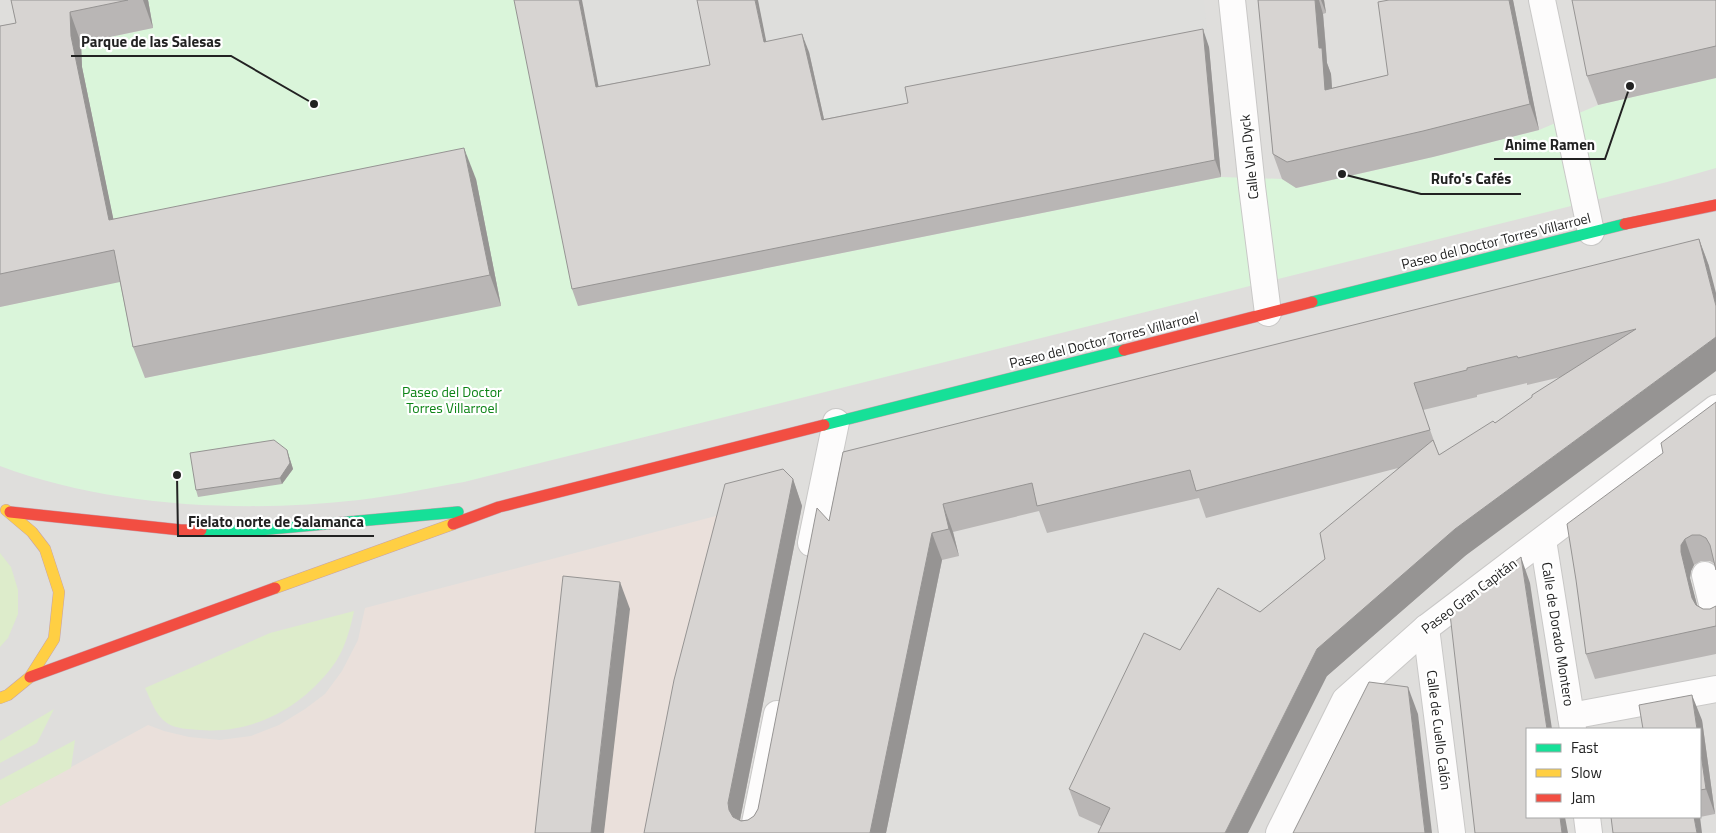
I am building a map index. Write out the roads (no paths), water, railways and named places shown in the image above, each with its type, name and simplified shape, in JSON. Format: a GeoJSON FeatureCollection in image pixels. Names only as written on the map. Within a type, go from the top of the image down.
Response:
{"type":"FeatureCollection","features":[{"type":"Feature","properties":{"kind":"highway","name":"Paseo del Doctor Torres Villarroel"},"geometry":{"type":"LineString","coordinates":[[30,677],[499,507],[1268,313],[1328,300],[1591,232],[1716,205]]}},
{"type":"Feature","properties":{"kind":"highway","name":"Paseo del Doctor Torres Villarroel"},"geometry":{"type":"LineString","coordinates":[[5,510],[181,530],[248,531],[499,507]]}},
{"type":"Feature","properties":{"kind":"highway"},"geometry":{"type":"LineString","coordinates":[[0,705],[4,697],[30,677],[54,639],[59,592],[45,549],[32,532],[5,510]]}},
{"type":"Feature","properties":{"kind":"street","name":"Calle Van Dyck"},"geometry":{"type":"LineString","coordinates":[[1232,0],[1268,313]]}},
{"type":"Feature","properties":{"kind":"street"},"geometry":{"type":"LineString","coordinates":[[1542,0],[1591,232]]}},
{"type":"Feature","properties":{"kind":"street","name":"Paseo Gran Capitán"},"geometry":{"type":"LineString","coordinates":[[1278,833],[1344,700],[1426,628],[1716,408]]}},
{"type":"Feature","properties":{"kind":"street"},"geometry":{"type":"LineString","coordinates":[[806,569],[836,422]]}},
{"type":"Feature","properties":{"kind":"street","name":"Calle de Dorado Montero"},"geometry":{"type":"LineString","coordinates":[[1544,540],[1572,723]]}},
{"type":"Feature","properties":{"kind":"street"},"geometry":{"type":"LineString","coordinates":[[1705,575],[1716,620]]}},
{"type":"Feature","properties":{"kind":"street","name":"Calle de Cuello Calón"},"geometry":{"type":"LineString","coordinates":[[1426,628],[1452,833]]}},
{"type":"Feature","properties":{"kind":"street"},"geometry":{"type":"LineString","coordinates":[[753,833],[782,686]]}},
{"type":"Feature","properties":{"kind":"street"},"geometry":{"type":"LineString","coordinates":[[1572,723],[1716,689]]}},
{"type":"Feature","properties":{"kind":"street"},"geometry":{"type":"LineString","coordinates":[[1586,818],[1589,833]]}},
{"type":"Feature","properties":{"kind":"place","name":"Anime Ramen"},"geometry":{"type":"Point","coordinates":[1630,86]}},
{"type":"Feature","properties":{"kind":"place","name":"Parque de las Salesas"},"geometry":{"type":"Point","coordinates":[314,104]}},
{"type":"Feature","properties":{"kind":"place","name":"Rufo's Cafés"},"geometry":{"type":"Point","coordinates":[1342,174]}},
{"type":"Feature","properties":{"kind":"place","name":"Fielato norte de Salamanca"},"geometry":{"type":"Point","coordinates":[177,475]}}]}
